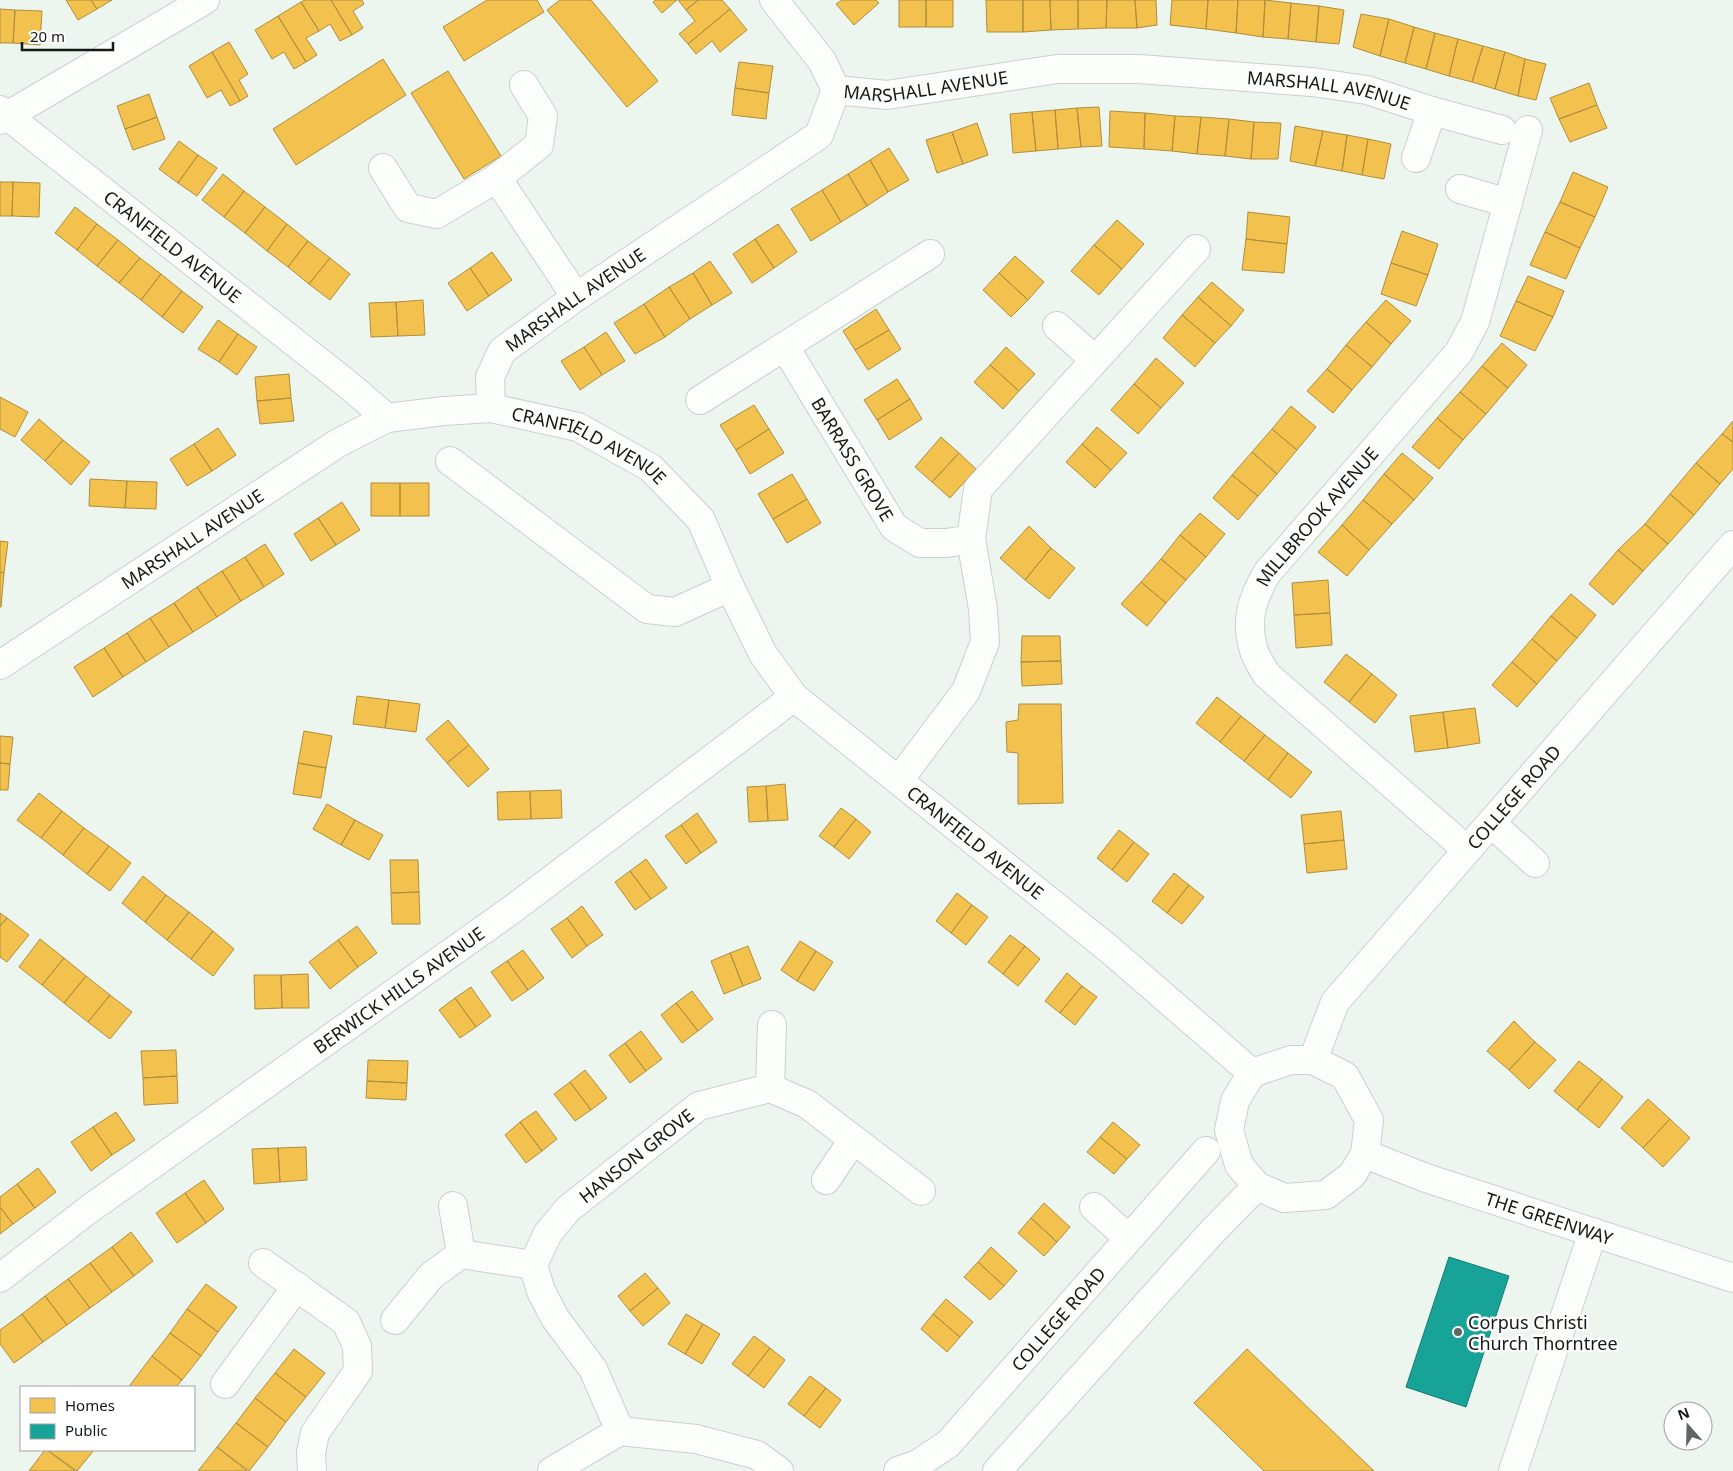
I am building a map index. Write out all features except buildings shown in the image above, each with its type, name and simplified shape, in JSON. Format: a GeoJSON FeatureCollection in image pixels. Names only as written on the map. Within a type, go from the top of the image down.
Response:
{"type":"FeatureCollection","features":[{"type":"Feature","properties":{"kind":"street"},"geometry":{"type":"LineString","coordinates":[[2,115],[205,0]]}},
{"type":"Feature","properties":{"kind":"street"},"geometry":{"type":"LineString","coordinates":[[774,0],[822,60],[836,90]]}},
{"type":"Feature","properties":{"kind":"street","name":"MARSHALL AVENUE"},"geometry":{"type":"LineString","coordinates":[[491,408],[490,377],[502,351],[576,297],[819,135],[836,90],[887,95],[1057,69],[1139,70],[1312,82],[1367,90],[1432,111],[1515,130]]}},
{"type":"Feature","properties":{"kind":"street"},"geometry":{"type":"LineString","coordinates":[[383,168],[408,208],[437,214],[497,178],[539,145],[543,116],[524,85]]}},
{"type":"Feature","properties":{"kind":"street"},"geometry":{"type":"LineString","coordinates":[[1416,158],[1432,111]]}},
{"type":"Feature","properties":{"kind":"street","name":"CRANFIELD AVENUE"},"geometry":{"type":"LineString","coordinates":[[2,115],[387,418],[491,408],[578,426],[651,468],[701,520],[730,587],[764,654],[794,698],[1110,949],[1252,1073]]}},
{"type":"Feature","properties":{"kind":"street","name":"MILLBROOK AVENUE"},"geometry":{"type":"LineString","coordinates":[[1466,850],[1267,675],[1253,648],[1250,621],[1254,595],[1267,573],[1459,352],[1475,322],[1508,203],[1515,130]]}},
{"type":"Feature","properties":{"kind":"street"},"geometry":{"type":"LineString","coordinates":[[497,178],[576,297]]}},
{"type":"Feature","properties":{"kind":"street"},"geometry":{"type":"LineString","coordinates":[[1460,189],[1508,203]]}},
{"type":"Feature","properties":{"kind":"street"},"geometry":{"type":"LineString","coordinates":[[899,780],[966,691],[985,642],[983,609],[971,539],[978,489],[1196,248]]}},
{"type":"Feature","properties":{"kind":"street"},"geometry":{"type":"LineString","coordinates":[[700,400],[930,254]]}},
{"type":"Feature","properties":{"kind":"street"},"geometry":{"type":"LineString","coordinates":[[1057,326],[1095,360]]}},
{"type":"Feature","properties":{"kind":"street","name":"BARRASS GROVE"},"geometry":{"type":"LineString","coordinates":[[785,347],[894,527],[920,543],[947,543],[971,539]]}},
{"type":"Feature","properties":{"kind":"street","name":"MARSHALL AVENUE"},"geometry":{"type":"LineString","coordinates":[[0,665],[338,443],[387,418]]}},
{"type":"Feature","properties":{"kind":"street"},"geometry":{"type":"LineString","coordinates":[[450,461],[648,609],[675,612],[730,587]]}},
{"type":"Feature","properties":{"kind":"street","name":"COLLEGE ROAD"},"geometry":{"type":"LineString","coordinates":[[1313,1060],[1335,1002],[1733,545]]}},
{"type":"Feature","properties":{"kind":"street","name":"BERWICK HILLS AVENUE"},"geometry":{"type":"LineString","coordinates":[[0,1278],[88,1210],[510,911],[794,698]]}},
{"type":"Feature","properties":{"kind":"street"},"geometry":{"type":"LineString","coordinates":[[1491,823],[1535,863]]}},
{"type":"Feature","properties":{"kind":"street"},"geometry":{"type":"LineString","coordinates":[[772,1025],[770,1088],[807,1104],[921,1191]]}},
{"type":"Feature","properties":{"kind":"street"},"geometry":{"type":"LineString","coordinates":[[1291,1060],[1313,1060],[1346,1076],[1369,1120],[1365,1154],[1352,1175],[1326,1195],[1284,1198],[1257,1186],[1239,1165],[1229,1130],[1235,1100],[1252,1073],[1291,1060]]}},
{"type":"Feature","properties":{"kind":"street","name":"HANSON GROVE"},"geometry":{"type":"LineString","coordinates":[[533,1265],[548,1233],[568,1209],[700,1106],[770,1088]]}},
{"type":"Feature","properties":{"kind":"street","name":"COLLEGE ROAD"},"geometry":{"type":"LineString","coordinates":[[898,1471],[918,1464],[948,1444],[1128,1238],[1206,1151],[1229,1130]]}},
{"type":"Feature","properties":{"kind":"street"},"geometry":{"type":"LineString","coordinates":[[826,1180],[853,1140]]}},
{"type":"Feature","properties":{"kind":"street","name":"THE GREENWAY"},"geometry":{"type":"LineString","coordinates":[[1365,1154],[1426,1178],[1593,1232],[1727,1268]]}},
{"type":"Feature","properties":{"kind":"street"},"geometry":{"type":"LineString","coordinates":[[997,1471],[1211,1233],[1257,1186]]}},
{"type":"Feature","properties":{"kind":"street"},"geometry":{"type":"LineString","coordinates":[[453,1206],[462,1254]]}},
{"type":"Feature","properties":{"kind":"street"},"geometry":{"type":"LineString","coordinates":[[1094,1206],[1128,1238]]}},
{"type":"Feature","properties":{"kind":"street"},"geometry":{"type":"LineString","coordinates":[[1513,1471],[1593,1232]]}},
{"type":"Feature","properties":{"kind":"street"},"geometry":{"type":"LineString","coordinates":[[395,1320],[431,1276],[462,1254],[533,1265],[541,1291],[552,1311],[593,1369],[620,1431]]}},
{"type":"Feature","properties":{"kind":"street"},"geometry":{"type":"LineString","coordinates":[[263,1263],[346,1322],[357,1346],[358,1371],[315,1433],[311,1453],[312,1471]]}},
{"type":"Feature","properties":{"kind":"street"},"geometry":{"type":"LineString","coordinates":[[226,1384],[297,1286]]}},
{"type":"Feature","properties":{"kind":"street"},"geometry":{"type":"LineString","coordinates":[[552,1471],[620,1431],[696,1439],[757,1455],[779,1471]]}},
{"type":"Feature","properties":{"kind":"place","name":"Corpus Christi Church Thorntree"},"geometry":{"type":"Point","coordinates":[1458,1332]}}]}
